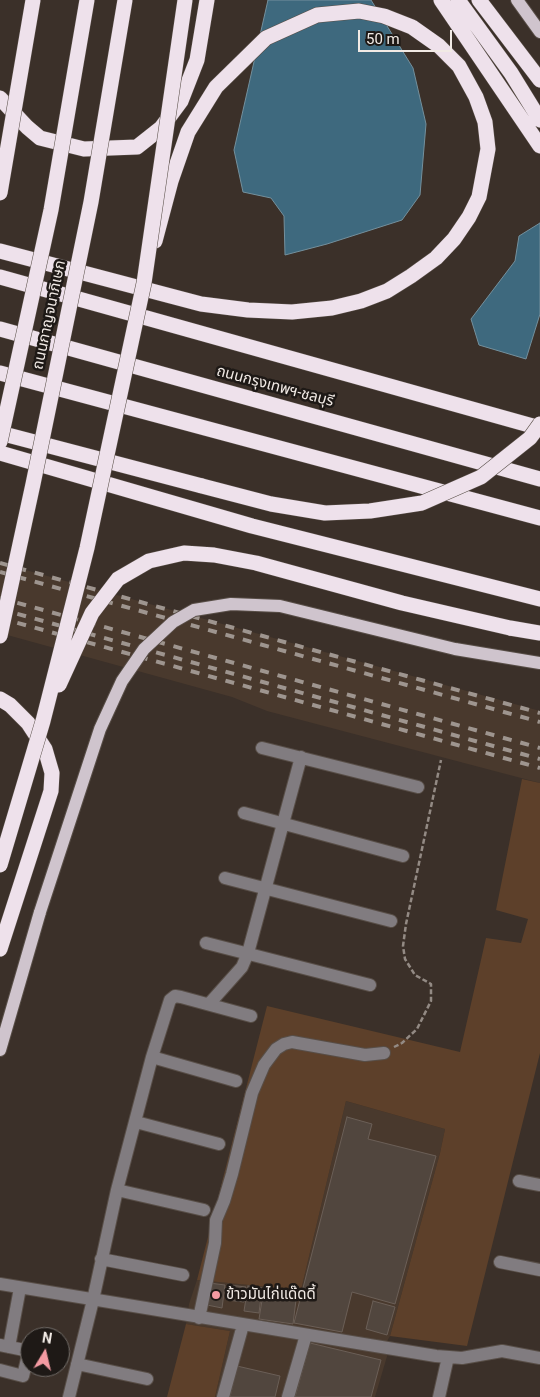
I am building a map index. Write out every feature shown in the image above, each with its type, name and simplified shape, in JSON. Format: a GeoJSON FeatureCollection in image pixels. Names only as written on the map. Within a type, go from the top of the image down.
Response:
{"type":"FeatureCollection","features":[{"type":"Feature","properties":{"kind":"highway"},"geometry":{"type":"LineString","coordinates":[[0,193],[33,0]]}},
{"type":"Feature","properties":{"kind":"highway","name":"ถนนกาญจนาภิเษก"},"geometry":{"type":"LineString","coordinates":[[0,442],[51,210],[87,0]]}},
{"type":"Feature","properties":{"kind":"highway","name":"ถนนกาญจนาภิเษก"},"geometry":{"type":"LineString","coordinates":[[0,636],[91,202],[125,0]]}},
{"type":"Feature","properties":{"kind":"highway"},"geometry":{"type":"LineString","coordinates":[[144,283],[185,0]]}},
{"type":"Feature","properties":{"kind":"highway"},"geometry":{"type":"LineString","coordinates":[[0,98],[40,138],[84,149],[137,147],[160,128],[181,101],[197,60],[207,0]]}},
{"type":"Feature","properties":{"kind":"highway"},"geometry":{"type":"LineString","coordinates":[[441,0],[540,146]]}},
{"type":"Feature","properties":{"kind":"highway"},"geometry":{"type":"LineString","coordinates":[[458,0],[511,73],[540,120]]}},
{"type":"Feature","properties":{"kind":"highway"},"geometry":{"type":"LineString","coordinates":[[479,0],[540,80]]}},
{"type":"Feature","properties":{"kind":"highway"},"geometry":{"type":"LineString","coordinates":[[0,251],[201,304],[248,310],[292,312],[332,308],[361,301],[387,291],[436,258],[448,246],[469,217],[479,197],[488,149],[485,122],[476,97],[459,66],[439,46],[412,27],[384,16],[359,11],[317,15],[266,38],[216,87],[188,132],[171,181],[144,283],[86,548],[43,721],[0,865]]}},
{"type":"Feature","properties":{"kind":"highway"},"geometry":{"type":"LineString","coordinates":[[0,277],[540,428]]}},
{"type":"Feature","properties":{"kind":"highway","name":"ถนนกรุงเทพฯ-ชลบุรี"},"geometry":{"type":"LineString","coordinates":[[0,329],[540,479]]}},
{"type":"Feature","properties":{"kind":"highway"},"geometry":{"type":"LineString","coordinates":[[0,373],[540,518]]}},
{"type":"Feature","properties":{"kind":"highway"},"geometry":{"type":"LineString","coordinates":[[0,433],[271,504],[325,512],[370,511],[422,503],[481,477],[530,438],[540,424]]}},
{"type":"Feature","properties":{"kind":"highway"},"geometry":{"type":"LineString","coordinates":[[0,453],[252,526],[540,599]]}},
{"type":"Feature","properties":{"kind":"highway"},"geometry":{"type":"LineString","coordinates":[[43,721],[92,613],[118,579],[149,561],[184,553],[214,555],[256,563],[402,602],[510,628],[540,633]]}},
{"type":"Feature","properties":{"kind":"highway"},"geometry":{"type":"LineString","coordinates":[[0,699],[10,705],[28,723],[45,750],[52,773],[51,790],[0,949]]}},
{"type":"Feature","properties":{"kind":"main road"},"geometry":{"type":"LineString","coordinates":[[518,0],[540,32]]}},
{"type":"Feature","properties":{"kind":"main road"},"geometry":{"type":"LineString","coordinates":[[0,1050],[40,912],[100,729],[122,681],[144,649],[174,622],[194,610],[230,604],[280,606],[455,649],[540,662]]}},
{"type":"Feature","properties":{"kind":"street"},"geometry":{"type":"LineString","coordinates":[[262,748],[418,787]]}},
{"type":"Feature","properties":{"kind":"street"},"geometry":{"type":"LineString","coordinates":[[208,1004],[242,967],[248,953],[301,758]]}},
{"type":"Feature","properties":{"kind":"street"},"geometry":{"type":"LineString","coordinates":[[244,813],[403,856]]}},
{"type":"Feature","properties":{"kind":"street"},"geometry":{"type":"LineString","coordinates":[[225,878],[391,921]]}},
{"type":"Feature","properties":{"kind":"street"},"geometry":{"type":"LineString","coordinates":[[206,943],[370,985]]}},
{"type":"Feature","properties":{"kind":"street"},"geometry":{"type":"LineString","coordinates":[[69,1397],[117,1190],[152,1057],[172,998],[181,997],[251,1016]]}},
{"type":"Feature","properties":{"kind":"street"},"geometry":{"type":"LineString","coordinates":[[199,1318],[215,1243],[216,1220],[232,1174],[252,1093],[264,1065],[276,1049],[292,1042],[365,1055],[384,1052]]}},
{"type":"Feature","properties":{"kind":"street"},"geometry":{"type":"LineString","coordinates":[[152,1057],[236,1081]]}},
{"type":"Feature","properties":{"kind":"street"},"geometry":{"type":"LineString","coordinates":[[136,1122],[219,1144]]}},
{"type":"Feature","properties":{"kind":"street"},"geometry":{"type":"LineString","coordinates":[[519,1181],[540,1185]]}},
{"type":"Feature","properties":{"kind":"street"},"geometry":{"type":"LineString","coordinates":[[117,1190],[204,1210]]}},
{"type":"Feature","properties":{"kind":"street"},"geometry":{"type":"LineString","coordinates":[[101,1259],[183,1275]]}},
{"type":"Feature","properties":{"kind":"street"},"geometry":{"type":"LineString","coordinates":[[500,1262],[540,1270]]}},
{"type":"Feature","properties":{"kind":"street"},"geometry":{"type":"LineString","coordinates":[[0,1284],[199,1318],[448,1357],[462,1358],[502,1351],[540,1358]]}},
{"type":"Feature","properties":{"kind":"street"},"geometry":{"type":"LineString","coordinates":[[0,1370],[23,1376],[29,1352],[4,1346],[20,1288]]}},
{"type":"Feature","properties":{"kind":"street"},"geometry":{"type":"LineString","coordinates":[[223,1397],[243,1325]]}},
{"type":"Feature","properties":{"kind":"street"},"geometry":{"type":"LineString","coordinates":[[288,1397],[306,1335]]}},
{"type":"Feature","properties":{"kind":"street"},"geometry":{"type":"LineString","coordinates":[[439,1397],[448,1357]]}},
{"type":"Feature","properties":{"kind":"street"},"geometry":{"type":"LineString","coordinates":[[77,1364],[147,1379]]}},
{"type":"Feature","properties":{"kind":"path"},"geometry":{"type":"LineString","coordinates":[[384,1052],[402,1043],[417,1029],[431,1001],[431,984],[416,975],[405,959],[403,946],[440,760]]}},
{"type":"Feature","properties":{"kind":"shaded area"},"geometry":{"type":"Polygon","coordinates":[[[0,563],[540,711],[540,783],[267,711],[232,697],[0,633],[0,563]]]}},
{"type":"Feature","properties":{"kind":"shaded area"},"geometry":{"type":"Polygon","coordinates":[[[522,779],[540,783],[540,1053],[467,1346],[390,1336],[445,1129],[346,1101],[301,1290],[197,1280],[267,1006],[460,1052],[486,938],[521,943],[528,919],[496,910],[522,779]]]}},
{"type":"Feature","properties":{"kind":"shaded area"},"geometry":{"type":"Polygon","coordinates":[[[346,1101],[445,1129],[390,1336],[386,1343],[388,1353],[375,1397],[215,1397],[230,1331],[186,1324],[189,1304],[197,1280],[301,1290],[346,1101]]]}},
{"type":"Feature","properties":{"kind":"shaded area"},"geometry":{"type":"Polygon","coordinates":[[[186,1324],[230,1331],[215,1397],[167,1397],[186,1324]]]}},
{"type":"Feature","properties":{"kind":"water"},"geometry":{"type":"Polygon","coordinates":[[[268,0],[371,0],[413,68],[426,124],[420,195],[402,220],[285,255],[284,216],[271,198],[243,192],[234,150],[268,0]]]}},
{"type":"Feature","properties":{"kind":"water"},"geometry":{"type":"Polygon","coordinates":[[[540,223],[540,314],[526,359],[479,345],[471,319],[515,261],[519,236],[540,223]]]}},
{"type":"Feature","properties":{"kind":"building"},"geometry":{"type":"Polygon","coordinates":[[[347,1117],[372,1124],[368,1139],[436,1156],[395,1304],[352,1292],[342,1332],[294,1323],[347,1117]]]}},
{"type":"Feature","properties":{"kind":"building","name":"ข้าวมันไก่แด๊ดดี้"},"geometry":{"type":"Polygon","coordinates":[[[209,1283],[225,1285],[222,1308],[207,1305],[209,1283]]]}},
{"type":"Feature","properties":{"kind":"building"},"geometry":{"type":"Polygon","coordinates":[[[229,1285],[246,1287],[244,1302],[227,1300],[229,1285]]]}},
{"type":"Feature","properties":{"kind":"building"},"geometry":{"type":"Polygon","coordinates":[[[248,1286],[262,1288],[259,1313],[244,1311],[248,1286]]]}},
{"type":"Feature","properties":{"kind":"building"},"geometry":{"type":"Polygon","coordinates":[[[264,1288],[297,1292],[293,1324],[259,1319],[264,1288]]]}},
{"type":"Feature","properties":{"kind":"building"},"geometry":{"type":"Polygon","coordinates":[[[373,1301],[395,1307],[387,1335],[366,1329],[373,1301]]]}},
{"type":"Feature","properties":{"kind":"building"},"geometry":{"type":"Polygon","coordinates":[[[310,1343],[381,1360],[371,1397],[295,1397],[310,1343]]]}},
{"type":"Feature","properties":{"kind":"building"},"geometry":{"type":"Polygon","coordinates":[[[237,1366],[280,1376],[275,1397],[230,1397],[237,1366]]]}},
{"type":"Feature","properties":{"kind":"railway"},"geometry":{"type":"LineString","coordinates":[[0,563],[540,713]]}},
{"type":"Feature","properties":{"kind":"railway"},"geometry":{"type":"LineString","coordinates":[[0,572],[540,722]]}},
{"type":"Feature","properties":{"kind":"railway"},"geometry":{"type":"LineString","coordinates":[[0,598],[540,748]]}},
{"type":"Feature","properties":{"kind":"railway"},"geometry":{"type":"LineString","coordinates":[[0,609],[540,759]]}},
{"type":"Feature","properties":{"kind":"railway"},"geometry":{"type":"LineString","coordinates":[[0,618],[540,768]]}},
{"type":"Feature","properties":{"kind":"place","name":"ข้าวมันไก่แด๊ดดี้"},"geometry":{"type":"Point","coordinates":[216,1295]}}]}
